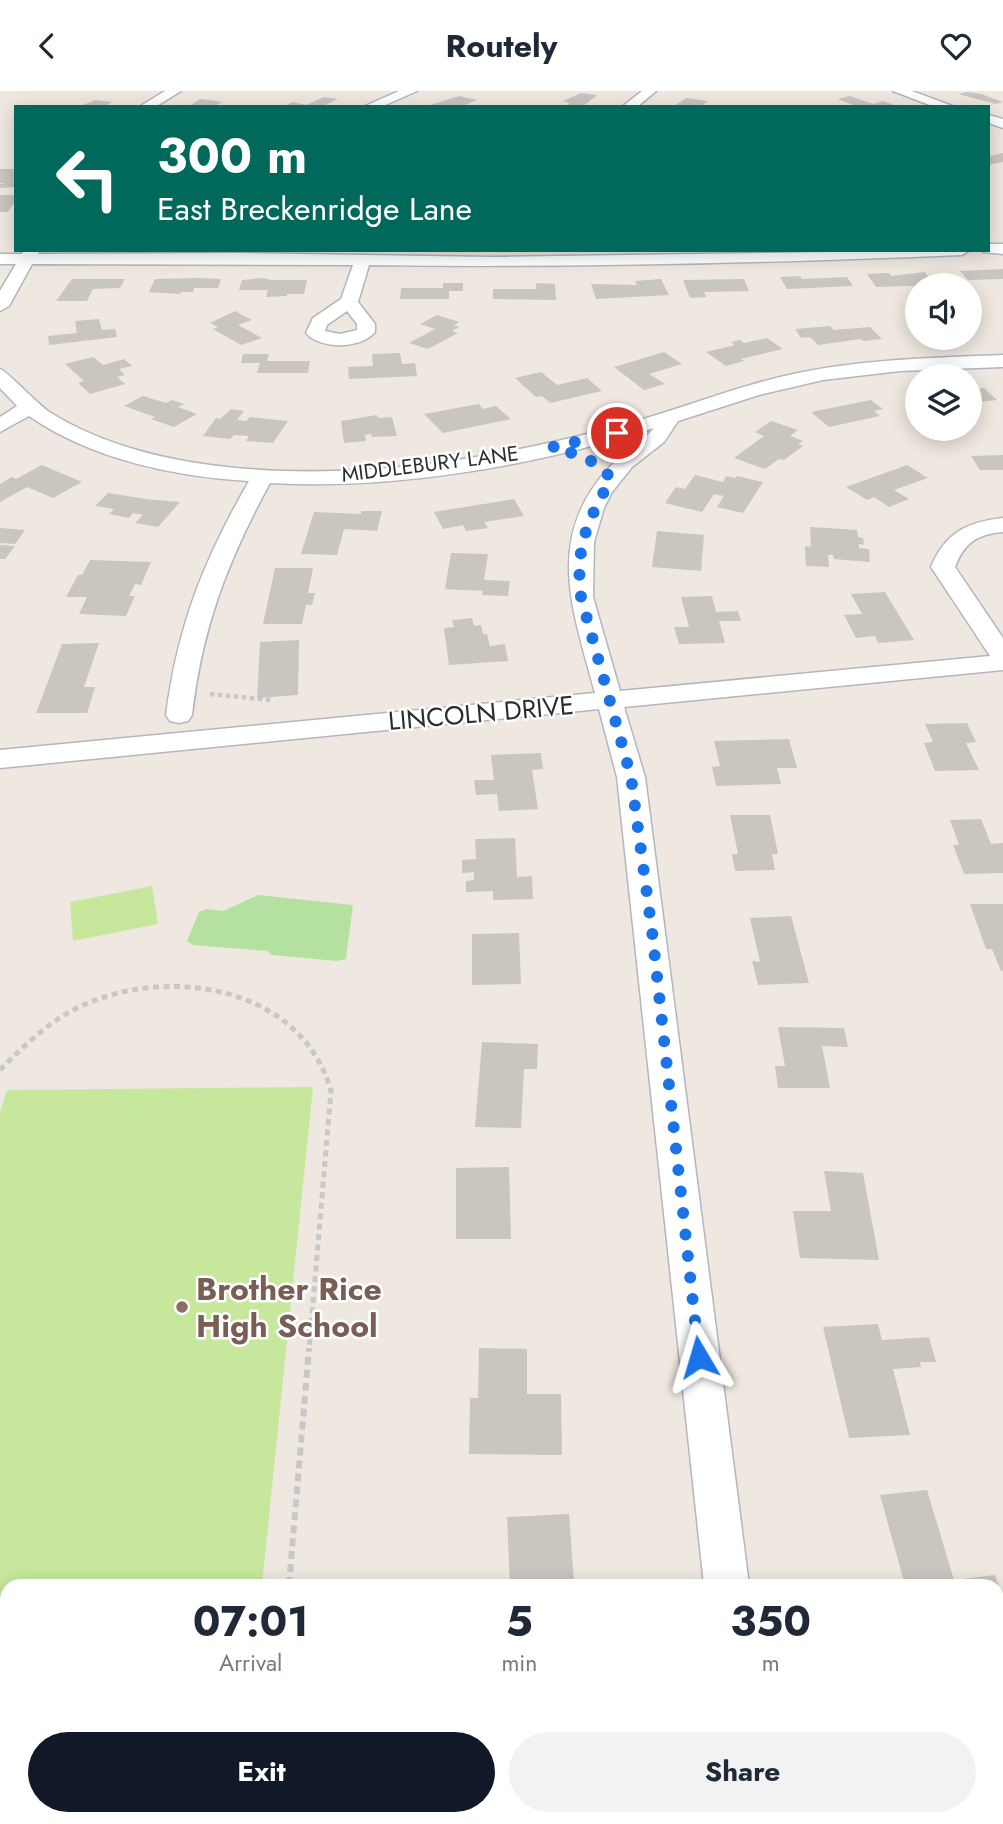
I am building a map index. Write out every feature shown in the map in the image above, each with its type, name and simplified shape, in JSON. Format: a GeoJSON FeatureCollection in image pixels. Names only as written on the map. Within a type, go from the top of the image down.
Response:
{"type":"FeatureCollection","features":[{"type":"Feature","properties":{"kind":"street"},"geometry":{"type":"LineString","coordinates":[[149,105],[175,91]]}},
{"type":"Feature","properties":{"kind":"street"},"geometry":{"type":"LineString","coordinates":[[374,105],[411,91]]}},
{"type":"Feature","properties":{"kind":"street"},"geometry":{"type":"LineString","coordinates":[[631,105],[650,91]]}},
{"type":"Feature","properties":{"kind":"street"},"geometry":{"type":"LineString","coordinates":[[899,91],[942,105]]}},
{"type":"Feature","properties":{"kind":"street"},"geometry":{"type":"LineString","coordinates":[[0,259],[29,255],[275,255],[362,261],[653,260],[900,252]]}},
{"type":"Feature","properties":{"kind":"street"},"geometry":{"type":"LineString","coordinates":[[0,306],[29,255]]}},
{"type":"Feature","properties":{"kind":"street"},"geometry":{"type":"LineString","coordinates":[[349,302],[362,261]]}},
{"type":"Feature","properties":{"kind":"street","name":"MIDDLEBURY LANE"},"geometry":{"type":"LineString","coordinates":[[0,375],[29,407],[53,424],[117,450],[196,468],[263,476],[334,477],[392,473],[552,447],[669,418],[760,389],[830,373],[903,365],[1003,361]]}},
{"type":"Feature","properties":{"kind":"street"},"geometry":{"type":"LineString","coordinates":[[0,426],[29,407]]}},
{"type":"Feature","properties":{"kind":"street"},"geometry":{"type":"LineString","coordinates":[[552,447],[599,467],[623,464],[667,428],[669,418]]}},
{"type":"Feature","properties":{"kind":"street"},"geometry":{"type":"LineString","coordinates":[[599,467],[578,565],[581,597],[631,777],[652,931],[725,1579]]}},
{"type":"Feature","properties":{"kind":"street"},"geometry":{"type":"LineString","coordinates":[[180,704],[190,642],[214,566],[263,476]]}},
{"type":"Feature","properties":{"kind":"street"},"geometry":{"type":"LineString","coordinates":[[1003,525],[961,535],[950,547],[943,567],[1003,656]]}},
{"type":"Feature","properties":{"kind":"street","name":"LINCOLN DRIVE"},"geometry":{"type":"LineString","coordinates":[[0,759],[1003,661]]}},
{"type":"Feature","properties":{"kind":"path"},"geometry":{"type":"LineString","coordinates":[[180,704],[271,700]]}},
{"type":"Feature","properties":{"kind":"path"},"geometry":{"type":"LineString","coordinates":[[0,1070],[39,1031],[87,1003],[129,990],[184,985],[228,992],[268,1007],[304,1040],[322,1062],[331,1091],[290,1579]]}},
{"type":"Feature","properties":{"kind":"green space"},"geometry":{"type":"Polygon","coordinates":[[[152,886],[158,924],[73,941],[70,902],[152,886]]]}},
{"type":"Feature","properties":{"kind":"green space"},"geometry":{"type":"Polygon","coordinates":[[[258,895],[353,905],[346,959],[337,961],[272,955],[267,951],[193,945],[187,941],[199,912],[206,909],[223,911],[258,895]]]}},
{"type":"Feature","properties":{"kind":"green space","name":"Brother Rice High School"},"geometry":{"type":"Polygon","coordinates":[[[313,1087],[263,1579],[0,1579],[0,1112],[7,1090],[313,1087]]]}},
{"type":"Feature","properties":{"kind":"building"},"geometry":{"type":"Polygon","coordinates":[[[967,92],[1003,102],[996,104],[958,94],[967,92]]]}},
{"type":"Feature","properties":{"kind":"building"},"geometry":{"type":"Polygon","coordinates":[[[581,93],[597,95],[584,105],[566,105],[570,103],[563,101],[581,93]]]}},
{"type":"Feature","properties":{"kind":"building"},"geometry":{"type":"Polygon","coordinates":[[[459,96],[477,100],[465,105],[430,105],[459,96]]]}},
{"type":"Feature","properties":{"kind":"building"},"geometry":{"type":"Polygon","coordinates":[[[850,96],[873,104],[883,101],[894,105],[853,105],[838,99],[850,96]]]}},
{"type":"Feature","properties":{"kind":"building"},"geometry":{"type":"Polygon","coordinates":[[[324,97],[338,99],[325,105],[306,105],[324,97]]]}},
{"type":"Feature","properties":{"kind":"building"},"geometry":{"type":"Polygon","coordinates":[[[686,98],[708,101],[703,105],[676,105],[686,98]]]}},
{"type":"Feature","properties":{"kind":"building"},"geometry":{"type":"Polygon","coordinates":[[[200,99],[222,102],[217,105],[191,105],[200,99]]]}},
{"type":"Feature","properties":{"kind":"building"},"geometry":{"type":"Polygon","coordinates":[[[96,100],[112,102],[107,105],[82,105],[96,100]]]}},
{"type":"Feature","properties":{"kind":"building"},"geometry":{"type":"Polygon","coordinates":[[[1003,153],[1003,162],[990,165],[990,156],[1003,153]]]}},
{"type":"Feature","properties":{"kind":"building"},"geometry":{"type":"Polygon","coordinates":[[[0,169],[14,169],[14,187],[0,188],[0,184],[7,183],[0,183],[0,169]]]}},
{"type":"Feature","properties":{"kind":"building"},"geometry":{"type":"Polygon","coordinates":[[[0,195],[14,195],[14,203],[8,212],[0,212],[0,195]]]}},
{"type":"Feature","properties":{"kind":"building"},"geometry":{"type":"Polygon","coordinates":[[[1003,269],[1003,279],[982,280],[982,273],[960,271],[1003,269]]]}},
{"type":"Feature","properties":{"kind":"building"},"geometry":{"type":"Polygon","coordinates":[[[889,273],[891,276],[905,274],[905,286],[876,287],[867,274],[889,273]]]}},
{"type":"Feature","properties":{"kind":"building"},"geometry":{"type":"Polygon","coordinates":[[[800,276],[802,279],[847,277],[853,286],[787,289],[780,277],[800,276]]]}},
{"type":"Feature","properties":{"kind":"building"},"geometry":{"type":"Polygon","coordinates":[[[72,279],[125,279],[120,288],[93,289],[87,301],[56,301],[72,279]]]}},
{"type":"Feature","properties":{"kind":"building"},"geometry":{"type":"Polygon","coordinates":[[[155,279],[221,279],[218,288],[194,288],[193,292],[180,294],[149,292],[155,279]]]}},
{"type":"Feature","properties":{"kind":"building"},"geometry":{"type":"Polygon","coordinates":[[[661,279],[669,295],[596,299],[591,284],[637,285],[635,281],[661,279]]]}},
{"type":"Feature","properties":{"kind":"building"},"geometry":{"type":"Polygon","coordinates":[[[744,279],[749,291],[704,292],[706,297],[690,298],[683,280],[744,279]]]}},
{"type":"Feature","properties":{"kind":"building"},"geometry":{"type":"Polygon","coordinates":[[[242,280],[307,280],[304,294],[266,297],[268,290],[239,290],[242,280]]]}},
{"type":"Feature","properties":{"kind":"building"},"geometry":{"type":"Polygon","coordinates":[[[443,283],[463,283],[463,291],[449,291],[449,299],[400,299],[401,288],[443,288],[443,283]]]}},
{"type":"Feature","properties":{"kind":"building"},"geometry":{"type":"Polygon","coordinates":[[[536,283],[555,284],[556,300],[493,299],[493,289],[536,289],[536,283]]]}},
{"type":"Feature","properties":{"kind":"building"},"geometry":{"type":"Polygon","coordinates":[[[235,311],[252,320],[238,325],[262,338],[241,345],[213,329],[218,327],[210,323],[235,311]]]}},
{"type":"Feature","properties":{"kind":"building"},"geometry":{"type":"Polygon","coordinates":[[[437,315],[459,322],[454,325],[459,327],[452,331],[458,333],[428,349],[409,343],[435,329],[420,324],[437,315]]]}},
{"type":"Feature","properties":{"kind":"building"},"geometry":{"type":"Polygon","coordinates":[[[99,319],[102,330],[115,329],[117,337],[49,345],[48,336],[77,333],[75,321],[99,319]]]}},
{"type":"Feature","properties":{"kind":"building"},"geometry":{"type":"Polygon","coordinates":[[[830,326],[834,330],[870,327],[882,339],[818,345],[810,337],[801,338],[795,329],[830,326]]]}},
{"type":"Feature","properties":{"kind":"building"},"geometry":{"type":"Polygon","coordinates":[[[767,338],[783,349],[741,359],[744,361],[726,366],[706,352],[735,345],[731,342],[740,340],[744,343],[767,338]]]}},
{"type":"Feature","properties":{"kind":"building"},"geometry":{"type":"Polygon","coordinates":[[[664,352],[682,364],[649,374],[665,384],[644,390],[614,367],[664,352]]]}},
{"type":"Feature","properties":{"kind":"building"},"geometry":{"type":"Polygon","coordinates":[[[400,353],[402,364],[415,363],[417,376],[349,379],[348,367],[373,366],[372,354],[400,353]]]}},
{"type":"Feature","properties":{"kind":"building"},"geometry":{"type":"Polygon","coordinates":[[[243,354],[269,354],[267,361],[310,361],[308,373],[257,373],[260,363],[241,363],[243,354]]]}},
{"type":"Feature","properties":{"kind":"building"},"geometry":{"type":"Polygon","coordinates":[[[93,357],[103,365],[124,359],[132,366],[119,369],[125,375],[117,377],[125,384],[90,394],[78,383],[84,381],[65,364],[93,357]]]}},
{"type":"Feature","properties":{"kind":"building"},"geometry":{"type":"Polygon","coordinates":[[[541,372],[557,385],[587,378],[602,391],[550,403],[542,396],[536,397],[515,378],[541,372]]]}},
{"type":"Feature","properties":{"kind":"building"},"geometry":{"type":"Polygon","coordinates":[[[984,388],[997,400],[982,402],[984,388]]]}},
{"type":"Feature","properties":{"kind":"building"},"geometry":{"type":"Polygon","coordinates":[[[143,396],[166,403],[172,400],[184,404],[178,407],[197,414],[174,427],[124,406],[143,396]]]}},
{"type":"Feature","properties":{"kind":"building"},"geometry":{"type":"Polygon","coordinates":[[[871,400],[883,409],[874,411],[880,416],[829,427],[811,412],[871,400]]]}},
{"type":"Feature","properties":{"kind":"building"},"geometry":{"type":"Polygon","coordinates":[[[479,404],[483,409],[496,406],[511,419],[443,433],[424,414],[479,404]]]}},
{"type":"Feature","properties":{"kind":"building"},"geometry":{"type":"Polygon","coordinates":[[[231,409],[244,411],[237,420],[246,421],[250,417],[288,421],[273,443],[246,441],[249,436],[234,435],[230,439],[203,436],[216,418],[220,419],[231,409]]]}},
{"type":"Feature","properties":{"kind":"building"},"geometry":{"type":"Polygon","coordinates":[[[377,415],[378,418],[392,417],[397,436],[372,437],[371,434],[365,435],[366,441],[344,443],[341,421],[377,415]]]}},
{"type":"Feature","properties":{"kind":"building"},"geometry":{"type":"Polygon","coordinates":[[[771,421],[798,430],[790,436],[803,441],[798,444],[803,446],[784,460],[779,459],[765,469],[734,458],[764,436],[755,432],[771,421]]]}},
{"type":"Feature","properties":{"kind":"building"},"geometry":{"type":"Polygon","coordinates":[[[1003,455],[1003,470],[980,470],[971,456],[1003,455]]]}},
{"type":"Feature","properties":{"kind":"building"},"geometry":{"type":"Polygon","coordinates":[[[42,465],[82,482],[53,498],[27,487],[0,502],[0,484],[42,465]]]}},
{"type":"Feature","properties":{"kind":"building"},"geometry":{"type":"Polygon","coordinates":[[[907,465],[928,478],[894,490],[909,499],[889,507],[874,497],[867,500],[846,487],[907,465]]]}},
{"type":"Feature","properties":{"kind":"building"},"geometry":{"type":"Polygon","coordinates":[[[695,475],[723,482],[726,476],[737,476],[763,482],[743,513],[717,507],[724,496],[714,494],[702,512],[665,503],[676,487],[685,489],[695,475]]]}},
{"type":"Feature","properties":{"kind":"building"},"geometry":{"type":"Polygon","coordinates":[[[108,493],[180,502],[158,527],[135,523],[143,515],[133,513],[129,518],[109,514],[114,509],[95,506],[108,493]]]}},
{"type":"Feature","properties":{"kind":"building"},"geometry":{"type":"Polygon","coordinates":[[[514,499],[524,516],[484,522],[488,528],[466,531],[463,525],[443,529],[434,512],[514,499]]]}},
{"type":"Feature","properties":{"kind":"building"},"geometry":{"type":"Polygon","coordinates":[[[361,511],[382,511],[377,531],[344,529],[337,555],[301,554],[314,512],[361,514],[361,511]]]}},
{"type":"Feature","properties":{"kind":"building"},"geometry":{"type":"Polygon","coordinates":[[[810,527],[857,530],[864,545],[859,544],[859,548],[869,549],[870,562],[834,559],[833,555],[828,555],[829,567],[806,566],[805,546],[811,547],[810,527]]]}},
{"type":"Feature","properties":{"kind":"building"},"geometry":{"type":"Polygon","coordinates":[[[0,528],[25,530],[15,544],[0,543],[0,528]]]}},
{"type":"Feature","properties":{"kind":"building"},"geometry":{"type":"Polygon","coordinates":[[[657,531],[704,535],[701,571],[652,567],[657,531]]]}},
{"type":"Feature","properties":{"kind":"building"},"geometry":{"type":"Polygon","coordinates":[[[0,545],[15,546],[5,559],[0,559],[0,545]]]}},
{"type":"Feature","properties":{"kind":"building"},"geometry":{"type":"Polygon","coordinates":[[[451,553],[488,554],[484,580],[510,581],[508,596],[482,595],[483,591],[445,589],[451,553]]]}},
{"type":"Feature","properties":{"kind":"building"},"geometry":{"type":"Polygon","coordinates":[[[90,560],[151,562],[141,585],[135,584],[129,596],[135,596],[126,616],[79,614],[87,597],[66,597],[90,560]]]}},
{"type":"Feature","properties":{"kind":"building"},"geometry":{"type":"Polygon","coordinates":[[[275,568],[313,568],[308,593],[315,593],[312,605],[306,605],[302,624],[263,624],[275,568]]]}},
{"type":"Feature","properties":{"kind":"building"},"geometry":{"type":"Polygon","coordinates":[[[885,592],[914,640],[878,643],[875,636],[856,638],[844,615],[862,614],[851,594],[885,592]]]}},
{"type":"Feature","properties":{"kind":"building"},"geometry":{"type":"Polygon","coordinates":[[[712,596],[716,612],[738,611],[741,621],[719,621],[725,643],[679,644],[674,627],[689,627],[681,597],[712,596]]]}},
{"type":"Feature","properties":{"kind":"building"},"geometry":{"type":"Polygon","coordinates":[[[472,618],[474,626],[481,625],[483,634],[487,634],[490,646],[505,644],[508,661],[449,665],[444,628],[454,627],[452,620],[472,618]]]}},
{"type":"Feature","properties":{"kind":"building"},"geometry":{"type":"Polygon","coordinates":[[[299,640],[298,695],[257,698],[260,642],[299,640]]]}},
{"type":"Feature","properties":{"kind":"building"},"geometry":{"type":"Polygon","coordinates":[[[99,643],[84,687],[95,687],[87,713],[36,713],[62,644],[99,643]]]}},
{"type":"Feature","properties":{"kind":"building"},"geometry":{"type":"Polygon","coordinates":[[[967,723],[976,742],[966,743],[979,770],[935,771],[924,743],[933,742],[925,724],[967,723]]]}},
{"type":"Feature","properties":{"kind":"building"},"geometry":{"type":"Polygon","coordinates":[[[789,739],[797,768],[777,768],[781,784],[716,786],[712,767],[720,766],[714,741],[789,739]]]}},
{"type":"Feature","properties":{"kind":"building"},"geometry":{"type":"Polygon","coordinates":[[[541,753],[543,769],[532,770],[538,809],[499,811],[497,794],[476,795],[474,780],[494,780],[491,755],[541,753]]]}},
{"type":"Feature","properties":{"kind":"building"},"geometry":{"type":"Polygon","coordinates":[[[730,815],[770,815],[778,854],[772,854],[775,870],[735,871],[732,854],[738,854],[730,815]]]}},
{"type":"Feature","properties":{"kind":"building"},"geometry":{"type":"Polygon","coordinates":[[[981,819],[991,844],[1003,843],[1003,873],[964,874],[953,845],[959,845],[950,820],[981,819]]]}},
{"type":"Feature","properties":{"kind":"building"},"geometry":{"type":"Polygon","coordinates":[[[515,838],[517,877],[532,876],[533,899],[493,900],[493,891],[466,892],[466,881],[474,880],[474,872],[462,873],[462,860],[476,859],[475,839],[515,838]]]}},
{"type":"Feature","properties":{"kind":"building"},"geometry":{"type":"Polygon","coordinates":[[[970,904],[1003,904],[1003,971],[992,949],[986,949],[970,904]]]}},
{"type":"Feature","properties":{"kind":"building"},"geometry":{"type":"Polygon","coordinates":[[[791,916],[809,983],[758,985],[752,961],[760,962],[750,918],[791,916]]]}},
{"type":"Feature","properties":{"kind":"building"},"geometry":{"type":"Polygon","coordinates":[[[519,933],[521,984],[472,985],[472,934],[519,933]]]}},
{"type":"Feature","properties":{"kind":"building"},"geometry":{"type":"Polygon","coordinates":[[[778,1027],[844,1028],[848,1047],[822,1046],[830,1088],[778,1088],[775,1066],[785,1066],[778,1027]]]}},
{"type":"Feature","properties":{"kind":"building"},"geometry":{"type":"Polygon","coordinates":[[[482,1042],[538,1044],[537,1069],[524,1069],[521,1128],[475,1127],[482,1042]]]}},
{"type":"Feature","properties":{"kind":"building"},"geometry":{"type":"Polygon","coordinates":[[[509,1167],[511,1239],[456,1239],[456,1168],[509,1167]]]}},
{"type":"Feature","properties":{"kind":"building"},"geometry":{"type":"Polygon","coordinates":[[[824,1171],[863,1173],[879,1260],[800,1258],[793,1211],[831,1211],[824,1171]]]}},
{"type":"Feature","properties":{"kind":"building"},"geometry":{"type":"Polygon","coordinates":[[[878,1324],[882,1340],[929,1337],[936,1362],[920,1362],[921,1367],[893,1369],[910,1435],[849,1438],[823,1327],[878,1324]]]}},
{"type":"Feature","properties":{"kind":"building"},"geometry":{"type":"Polygon","coordinates":[[[479,1348],[527,1349],[527,1394],[561,1394],[562,1455],[469,1454],[470,1398],[478,1398],[479,1348]]]}},
{"type":"Feature","properties":{"kind":"building"},"geometry":{"type":"Polygon","coordinates":[[[927,1490],[954,1579],[903,1579],[880,1495],[927,1490]]]}},
{"type":"Feature","properties":{"kind":"building"},"geometry":{"type":"Polygon","coordinates":[[[569,1514],[574,1579],[510,1579],[507,1517],[569,1514]]]}},
{"type":"Feature","properties":{"kind":"building"},"geometry":{"type":"Polygon","coordinates":[[[995,1575],[996,1579],[962,1579],[995,1575]]]}},
{"type":"Feature","properties":{"kind":"place","name":"Brother Rice High School"},"geometry":{"type":"Point","coordinates":[182,1307]}},
{"type":"Feature","properties":{"kind":"route"},"geometry":{"type":"LineString","coordinates":[[617,433],[552,447],[589,459],[604,469],[611,479],[584,531],[578,574],[589,628],[631,777],[652,931],[699,1357]]}}]}
